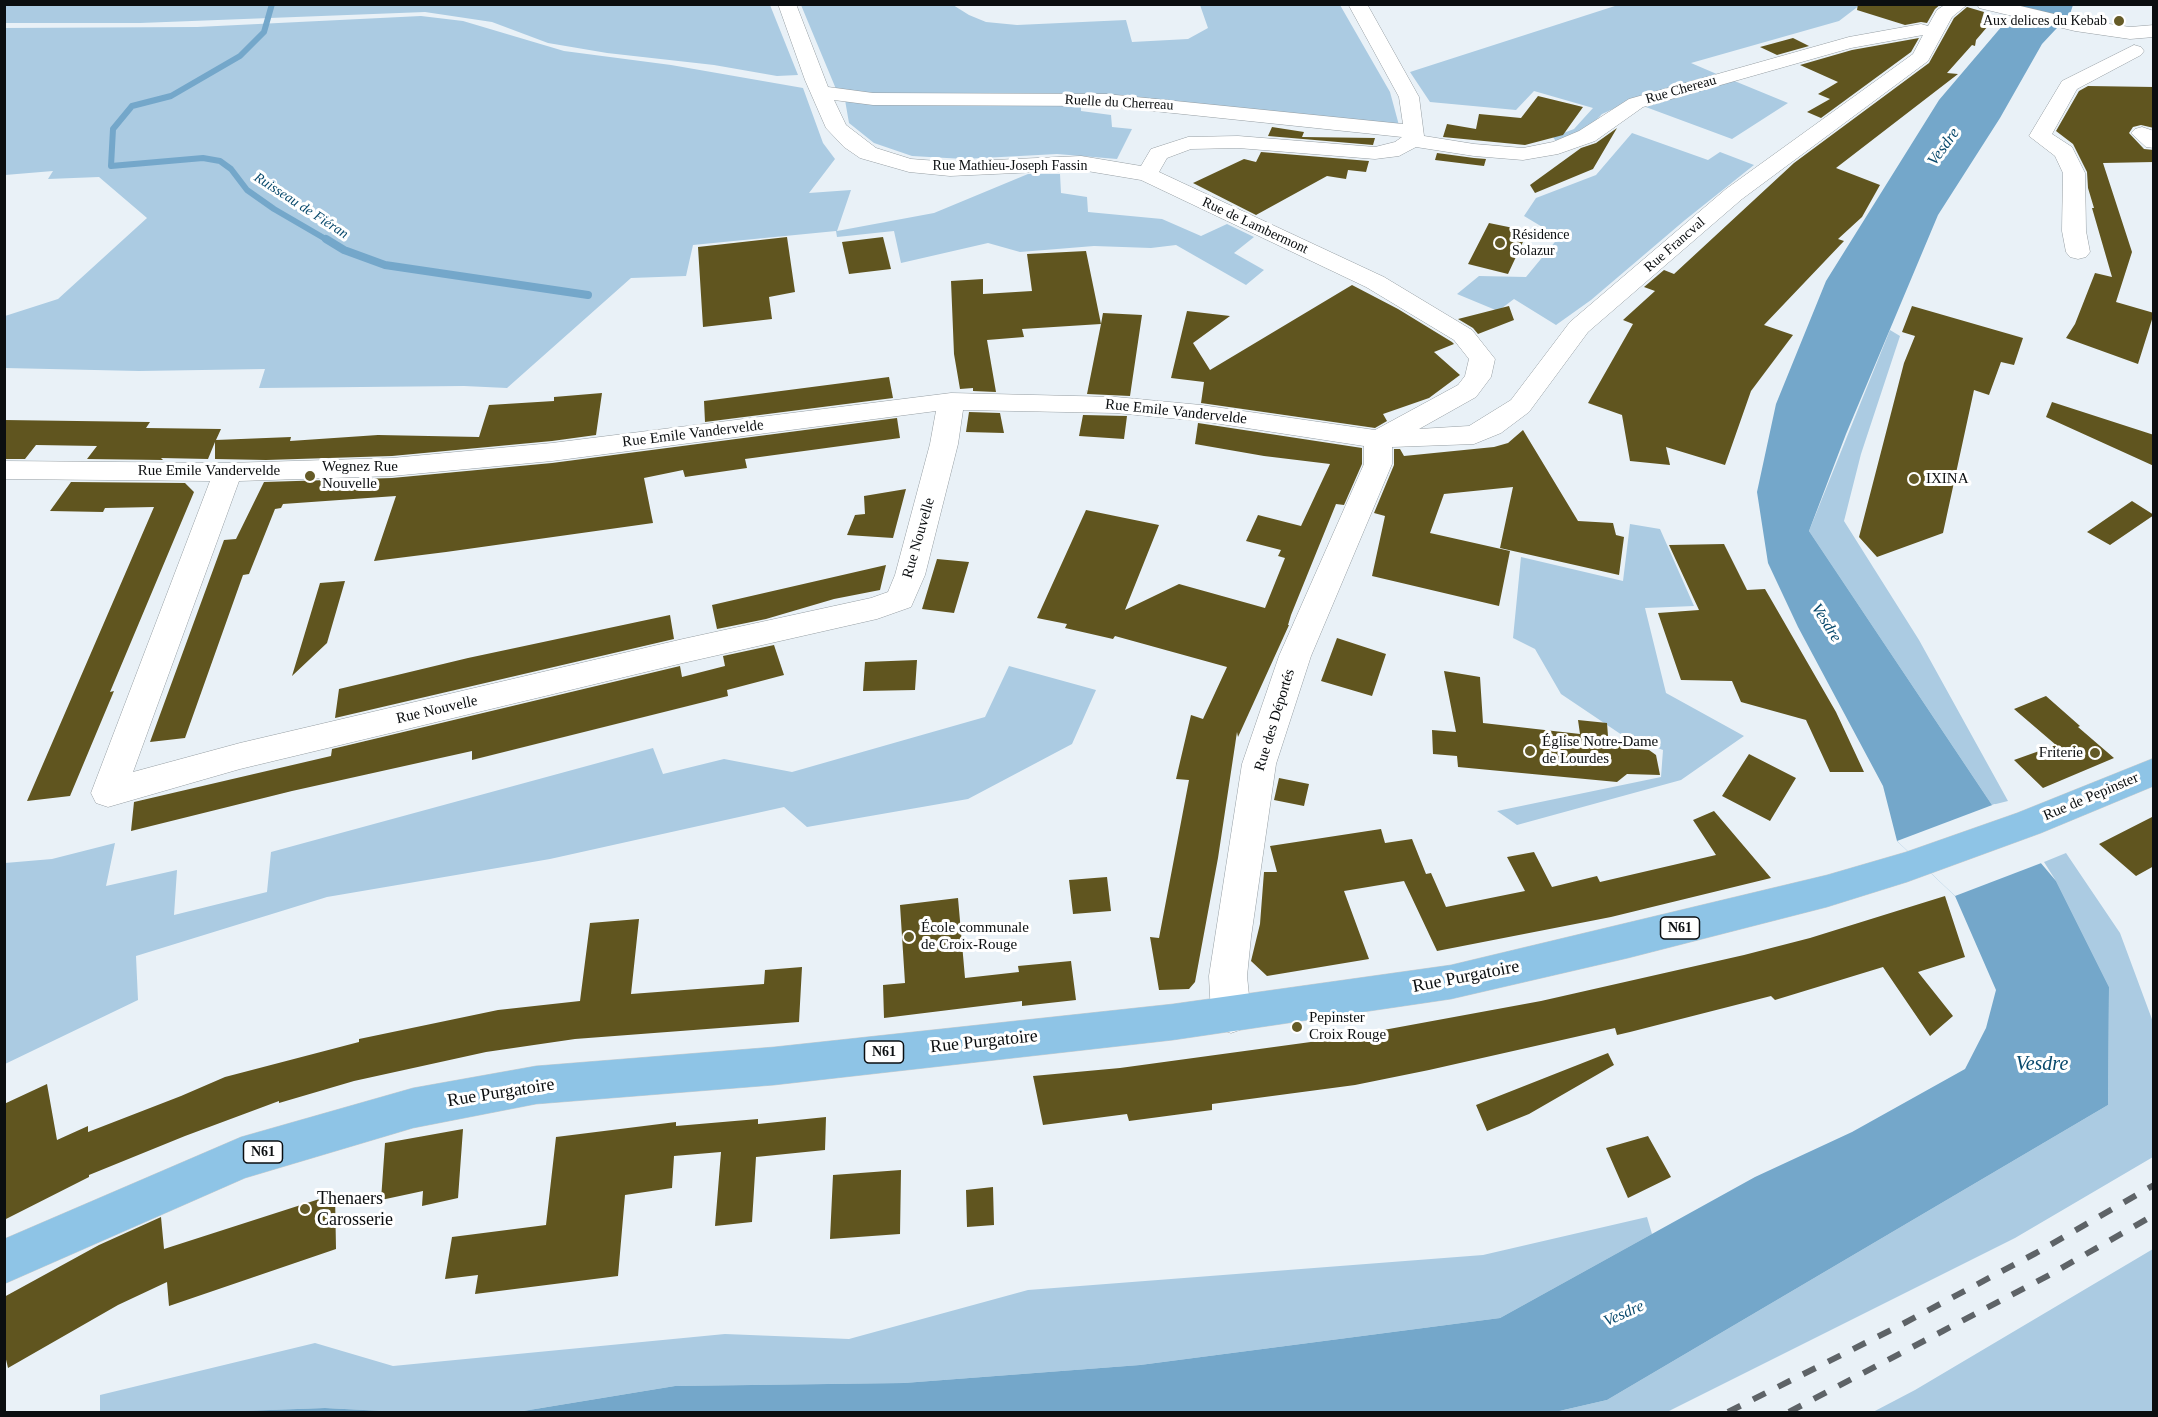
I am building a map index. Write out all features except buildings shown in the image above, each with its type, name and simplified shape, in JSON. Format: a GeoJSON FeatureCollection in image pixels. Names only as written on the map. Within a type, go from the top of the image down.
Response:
{"type":"FeatureCollection","features":[{"type":"Feature","properties":{"kind":"main road","name":"Rue de Pepinster"},"geometry":{"type":"LineString","coordinates":[[1907,867],[2029,823],[2154,771]]}},
{"type":"Feature","properties":{"kind":"main road","name":"Rue Purgatoire"},"geometry":{"type":"LineString","coordinates":[[4,1262],[241,1158],[413,1108],[536,1085],[774,1066],[1231,1015],[1451,982],[1661,933],[1827,891],[1907,867]]}},
{"type":"Feature","properties":{"kind":"street","name":"Rue Mathieu-Joseph Fassin"},"geometry":{"type":"LineString","coordinates":[[787,4],[837,128],[868,153],[909,165],[950,169],[1081,163],[1147,174]]}},
{"type":"Feature","properties":{"kind":"street"},"geometry":{"type":"LineString","coordinates":[[1147,174],[1159,154],[1188,143],[1238,142],[1375,153],[1403,147],[1414,136],[1409,97],[1357,4]]}},
{"type":"Feature","properties":{"kind":"street","name":"Rue Francval"},"geometry":{"type":"LineString","coordinates":[[1378,439],[1474,435],[1491,427],[1520,406],[1579,327],[1734,194],[1921,57],[1944,14],[1959,4]]}},
{"type":"Feature","properties":{"kind":"street"},"geometry":{"type":"LineString","coordinates":[[1986,4],[2075,25],[2137,48]]}},
{"type":"Feature","properties":{"kind":"street","name":"Rue Chereau"},"geometry":{"type":"LineString","coordinates":[[1414,136],[1474,150],[1523,153],[1558,148],[1587,136],[1636,103],[1849,43],[1921,30]]}},
{"type":"Feature","properties":{"kind":"street"},"geometry":{"type":"LineString","coordinates":[[2078,252],[2074,231],[2074,173],[2064,152],[2040,136],[2069,85],[2137,48],[2154,31]]}},
{"type":"Feature","properties":{"kind":"street","name":"Ruelle du Cherreau"},"geometry":{"type":"LineString","coordinates":[[821,92],[873,99],[1106,100],[1414,136]]}},
{"type":"Feature","properties":{"kind":"street","name":"Rue de Lambermont"},"geometry":{"type":"LineString","coordinates":[[1147,174],[1375,282],[1463,335],[1475,348],[1482,359],[1478,377],[1467,391],[1378,439]]}},
{"type":"Feature","properties":{"kind":"street","name":"Rue Emile Vandervelde"},"geometry":{"type":"LineString","coordinates":[[4,470],[228,472],[392,467],[552,452],[951,401],[1116,405],[1201,413],[1378,439]]}},
{"type":"Feature","properties":{"kind":"street","name":"Rue Nouvelle"},"geometry":{"type":"LineString","coordinates":[[228,472],[120,755],[108,793],[240,756],[877,608],[900,599],[919,542],[944,444],[951,401]]}},
{"type":"Feature","properties":{"kind":"street","name":"Rue des Déportés"},"geometry":{"type":"LineString","coordinates":[[1231,1015],[1228,976],[1232,937],[1259,764],[1295,656],[1378,464],[1378,439]]}},
{"type":"Feature","properties":{"kind":"shaded area"},"geometry":{"type":"Polygon","coordinates":[[[4,5],[770,5],[798,75],[777,76],[714,65],[607,53],[548,43],[492,22],[425,12],[140,23],[5,23],[4,5]]]}},
{"type":"Feature","properties":{"kind":"shaded area"},"geometry":{"type":"Polygon","coordinates":[[[801,5],[953,5],[986,22],[1017,25],[1126,20],[1132,42],[1188,39],[1208,28],[1200,5],[1340,5],[1390,92],[1400,129],[1228,109],[871,94],[836,89],[801,5]]]}},
{"type":"Feature","properties":{"kind":"shaded area"},"geometry":{"type":"Polygon","coordinates":[[[1618,5],[1860,5],[1839,21],[1691,63],[1719,75],[1644,95],[1602,114],[1584,133],[1557,143],[1553,137],[1574,129],[1593,108],[1534,91],[1516,110],[1430,102],[1410,72],[1618,5]]]}},
{"type":"Feature","properties":{"kind":"shaded area"},"geometry":{"type":"Polygon","coordinates":[[[421,16],[463,21],[564,51],[671,65],[803,88],[823,143],[835,159],[809,193],[851,190],[837,231],[934,213],[1028,174],[1060,174],[1061,193],[1087,197],[1088,212],[1162,219],[1201,236],[1227,224],[1254,237],[1234,253],[1264,270],[1246,285],[1176,245],[1151,248],[1094,246],[1020,252],[988,243],[901,263],[894,231],[837,237],[836,231],[693,245],[686,276],[631,278],[507,388],[464,386],[259,388],[265,369],[139,371],[5,368],[5,316],[58,299],[147,218],[99,177],[48,179],[53,171],[5,175],[5,28],[197,27],[421,16]]]}},
{"type":"Feature","properties":{"kind":"shaded area"},"geometry":{"type":"Polygon","coordinates":[[[1732,80],[1788,103],[1732,139],[1643,106],[1732,80]]]}},
{"type":"Feature","properties":{"kind":"shaded area"},"geometry":{"type":"Polygon","coordinates":[[[845,100],[1081,103],[1081,111],[1111,115],[1112,127],[1132,129],[1117,159],[1057,154],[964,159],[912,156],[874,143],[849,123],[845,100]]]}},
{"type":"Feature","properties":{"kind":"shaded area"},"geometry":{"type":"Polygon","coordinates":[[[1632,133],[1708,160],[1720,152],[1754,165],[1591,300],[1556,325],[1514,299],[1498,311],[1457,294],[1479,276],[1526,277],[1559,237],[1524,216],[1536,198],[1596,175],[1632,133]]]}},
{"type":"Feature","properties":{"kind":"shaded area"},"geometry":{"type":"Polygon","coordinates":[[[1890,330],[1900,336],[1861,454],[1844,521],[1919,640],[2008,801],[1992,805],[1809,531],[1890,330]]]}},
{"type":"Feature","properties":{"kind":"shaded area"},"geometry":{"type":"Polygon","coordinates":[[[1630,524],[1660,529],[1694,606],[1645,608],[1666,693],[1744,736],[1681,780],[1517,825],[1497,811],[1661,777],[1663,750],[1622,735],[1561,694],[1535,649],[1513,638],[1521,557],[1623,581],[1630,524]]]}},
{"type":"Feature","properties":{"kind":"shaded area"},"geometry":{"type":"Polygon","coordinates":[[[1009,666],[1096,690],[1072,744],[968,799],[807,827],[784,807],[550,859],[327,897],[136,956],[138,1000],[5,1064],[5,863],[52,859],[115,843],[106,886],[177,870],[174,915],[267,892],[271,852],[653,748],[663,774],[724,759],[792,772],[985,717],[1009,666]]]}},
{"type":"Feature","properties":{"kind":"shaded area"},"geometry":{"type":"Polygon","coordinates":[[[2066,853],[2120,933],[2153,1022],[2153,1157],[2015,1238],[1667,1412],[1555,1412],[1607,1400],[2108,1105],[2109,987],[2056,881],[2044,862],[2066,853]]]}},
{"type":"Feature","properties":{"kind":"shaded area"},"geometry":{"type":"Polygon","coordinates":[[[1647,1217],[1652,1234],[1500,1318],[1140,1365],[904,1383],[675,1386],[517,1412],[403,1412],[325,1408],[214,1412],[100,1412],[100,1395],[315,1343],[393,1366],[725,1334],[849,1339],[1028,1290],[1483,1255],[1647,1217]]]}},
{"type":"Feature","properties":{"kind":"shaded area"},"geometry":{"type":"Polygon","coordinates":[[[2153,1249],[2153,1412],[1873,1412],[1915,1390],[2153,1249]]]}},
{"type":"Feature","properties":{"kind":"water","name":"Vesdre"},"geometry":{"type":"Polygon","coordinates":[[[2020,5],[2073,5],[2070,14],[2042,44],[2000,118],[1938,215],[1846,434],[1809,531],[1992,805],[2056,881],[2109,987],[2108,1105],[1607,1400],[1555,1412],[517,1412],[675,1386],[904,1383],[1140,1365],[1500,1318],[1755,1177],[1852,1132],[1965,1069],[1986,1028],[1996,990],[1955,896],[1897,841],[1883,786],[1798,627],[1768,563],[1757,492],[1776,404],[1826,281],[1939,100],[2020,5]]]}},
{"type":"Feature","properties":{"kind":"water"},"geometry":{"type":"Polygon","coordinates":[[[325,1408],[403,1412],[214,1412],[325,1408]]]}},
{"type":"Feature","properties":{"kind":"pier"},"geometry":{"type":"Polygon","coordinates":[[[1995,804],[2044,862],[1955,896],[1897,841],[1995,804]]]}},
{"type":"Feature","properties":{"kind":"waterway","name":"Ruisseau de Fiéran"},"geometry":{"type":"LineString","coordinates":[[272,4],[264,32],[240,56],[171,96],[132,106],[113,129],[111,166],[203,158],[220,161],[231,169],[247,190],[274,209],[329,241]]}},
{"type":"Feature","properties":{"kind":"waterway","name":"Ruisseau de Fiéran"},"geometry":{"type":"LineString","coordinates":[[326,239],[344,250],[385,265],[588,295]]}},
{"type":"Feature","properties":{"kind":"railway"},"geometry":{"type":"LineString","coordinates":[[1728,1412],[1895,1328],[2036,1253],[2154,1185]]}},
{"type":"Feature","properties":{"kind":"railway"},"geometry":{"type":"LineString","coordinates":[[1789,1412],[2053,1273],[2154,1215]]}},
{"type":"Feature","properties":{"kind":"place","name":"Aux delices du Kebab"},"geometry":{"type":"Point","coordinates":[2119,21]}},
{"type":"Feature","properties":{"kind":"place","name":"Résidence Solazur"},"geometry":{"type":"Point","coordinates":[1500,243]}},
{"type":"Feature","properties":{"kind":"place","name":"Wegnez Rue Nouvelle"},"geometry":{"type":"Point","coordinates":[310,476]}},
{"type":"Feature","properties":{"kind":"place","name":"IXINA"},"geometry":{"type":"Point","coordinates":[1914,479]}},
{"type":"Feature","properties":{"kind":"place","name":"Église Notre-Dame de Lourdes"},"geometry":{"type":"Point","coordinates":[1530,751]}},
{"type":"Feature","properties":{"kind":"place","name":"Friterie"},"geometry":{"type":"Point","coordinates":[2095,753]}},
{"type":"Feature","properties":{"kind":"place","name":"École communale de Croix-Rouge"},"geometry":{"type":"Point","coordinates":[909,937]}},
{"type":"Feature","properties":{"kind":"place","name":"Pepinster Croix Rouge"},"geometry":{"type":"Point","coordinates":[1297,1027]}},
{"type":"Feature","properties":{"kind":"place","name":"Thenaers Carosserie"},"geometry":{"type":"Point","coordinates":[305,1209]}}]}
